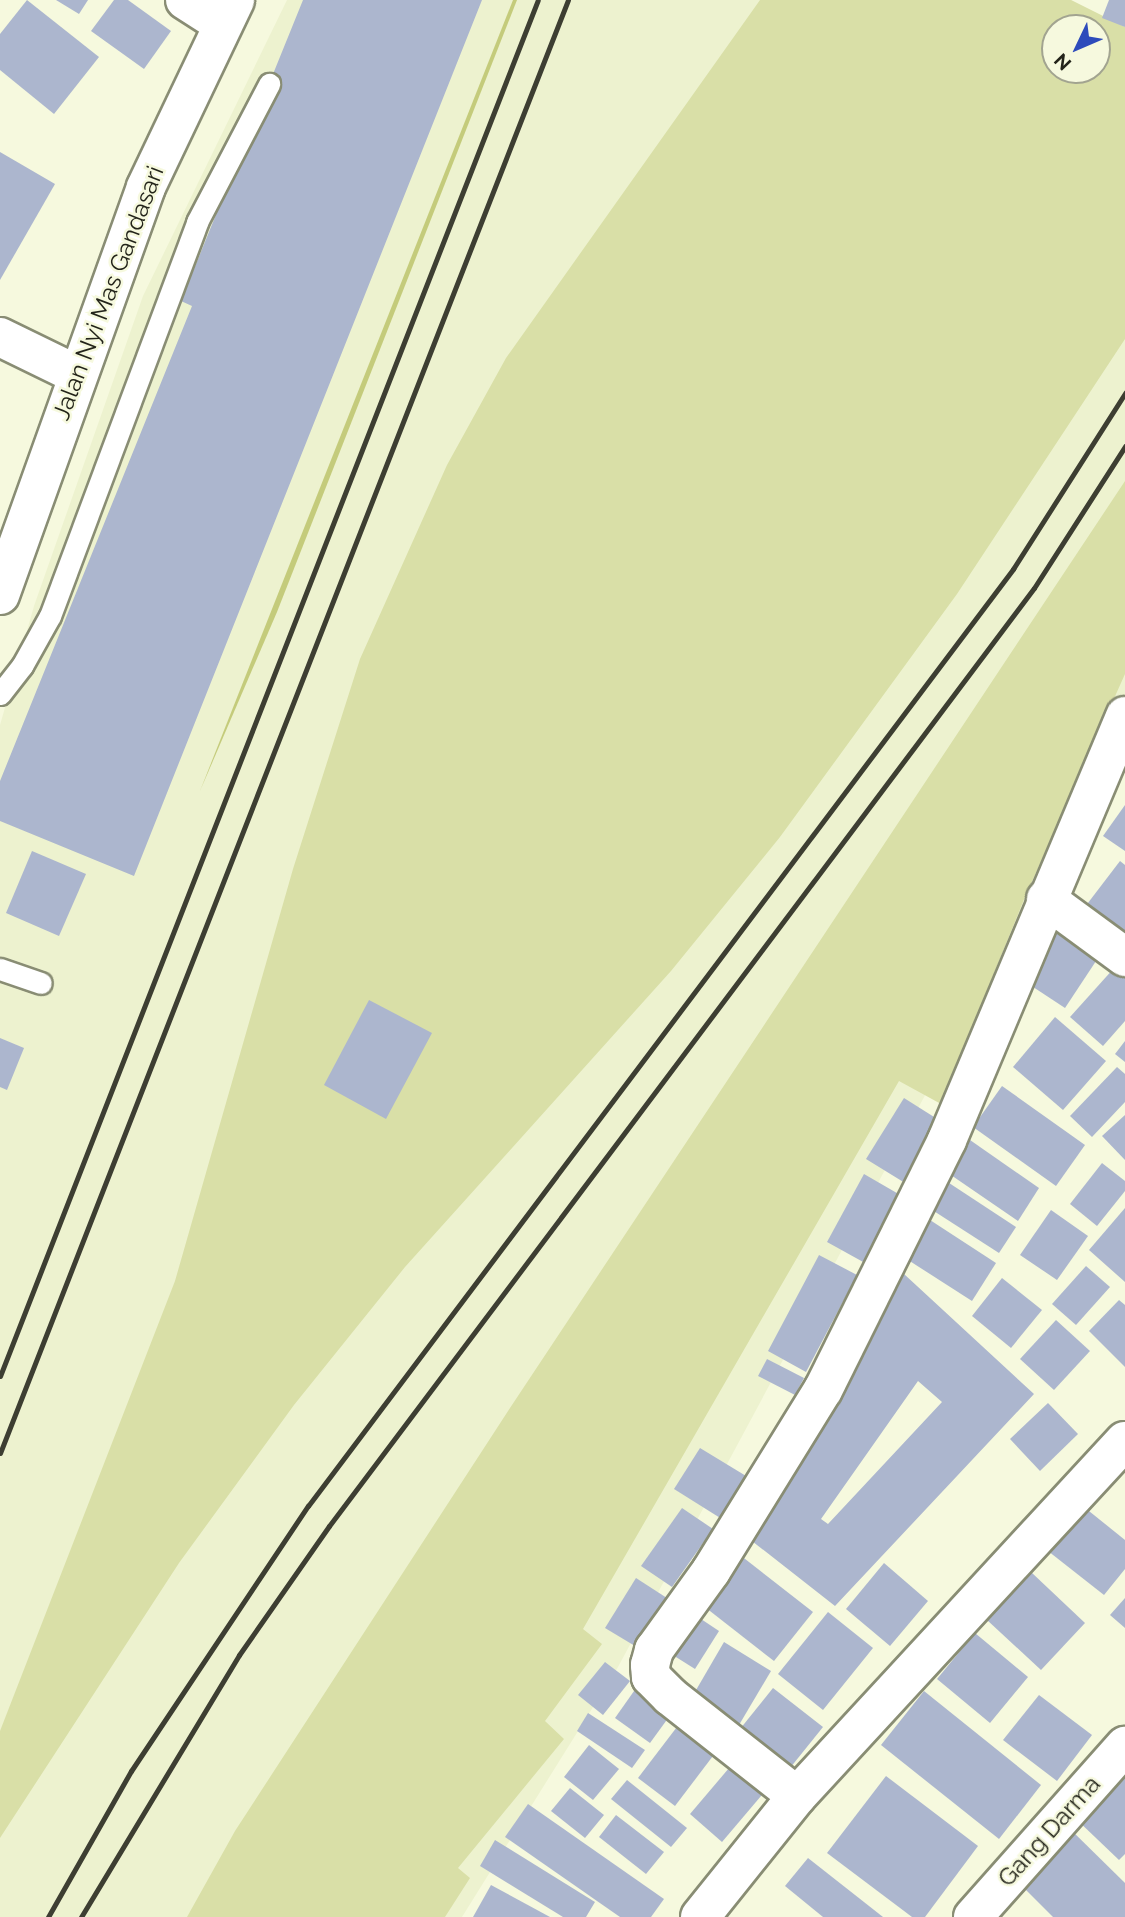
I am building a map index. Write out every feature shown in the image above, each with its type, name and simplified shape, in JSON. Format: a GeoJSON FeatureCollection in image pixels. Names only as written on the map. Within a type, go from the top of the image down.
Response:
{"type":"FeatureCollection","features":[{"type":"Feature","properties":{"kind":"street"},"geometry":{"type":"LineString","coordinates":[[185,0],[228,11]]}},
{"type":"Feature","properties":{"kind":"street","name":"Jalan Nyi Mas Gandasari"},"geometry":{"type":"LineString","coordinates":[[0,595],[76,374],[146,187],[228,11]]}},
{"type":"Feature","properties":{"kind":"street"},"geometry":{"type":"LineString","coordinates":[[0,337],[76,374]]}},
{"type":"Feature","properties":{"kind":"street"},"geometry":{"type":"LineString","coordinates":[[797,1796],[670,1696],[651,1676],[650,1665],[654,1650],[711,1571],[823,1390],[947,1140],[1125,716]]}},
{"type":"Feature","properties":{"kind":"street"},"geometry":{"type":"LineString","coordinates":[[1046,899],[1125,957]]}},
{"type":"Feature","properties":{"kind":"street"},"geometry":{"type":"LineString","coordinates":[[700,1917],[797,1796],[1125,1441]]}},
{"type":"Feature","properties":{"kind":"street","name":"Gang Darma"},"geometry":{"type":"LineString","coordinates":[[973,1917],[1125,1746]]}},
{"type":"Feature","properties":{"kind":"lane"},"geometry":{"type":"LineString","coordinates":[[0,694],[22,666],[50,616],[197,222],[269,84]]}},
{"type":"Feature","properties":{"kind":"lane"},"geometry":{"type":"LineString","coordinates":[[0,969],[41,983]]}},
{"type":"Feature","properties":{"kind":"shaded area"},"geometry":{"type":"Polygon","coordinates":[[[287,0],[1071,0],[1099,14],[1041,14],[1041,84],[1111,84],[1111,20],[1125,27],[1125,708],[1082,803],[618,1667],[462,1917],[0,1917],[0,725],[34,606],[143,296],[287,0]]]}},
{"type":"Feature","properties":{"kind":"shaded area"},"geometry":{"type":"Polygon","coordinates":[[[513,0],[517,0],[277,612],[200,791],[513,0]]]}},
{"type":"Feature","properties":{"kind":"shaded area"},"geometry":{"type":"Polygon","coordinates":[[[760,0],[1071,0],[1099,14],[1041,14],[1041,84],[1111,84],[1111,20],[1125,27],[1125,339],[957,594],[780,837],[671,971],[405,1267],[294,1405],[179,1563],[0,1838],[0,1731],[175,1281],[293,869],[360,659],[447,465],[506,358],[760,0]]]}},
{"type":"Feature","properties":{"kind":"shaded area"},"geometry":{"type":"Polygon","coordinates":[[[1125,481],[1125,674],[1025,897],[941,1104],[899,1081],[583,1629],[602,1644],[545,1721],[564,1739],[458,1868],[470,1878],[445,1917],[187,1917],[235,1831],[510,1408],[1125,481]]]}},
{"type":"Feature","properties":{"kind":"building"},"geometry":{"type":"Polygon","coordinates":[[[27,0],[99,57],[54,114],[0,70],[0,34],[27,0]]]}},
{"type":"Feature","properties":{"kind":"building"},"geometry":{"type":"Polygon","coordinates":[[[56,0],[88,0],[79,14],[56,0]]]}},
{"type":"Feature","properties":{"kind":"building"},"geometry":{"type":"Polygon","coordinates":[[[114,0],[128,0],[171,31],[144,69],[91,31],[114,0]]]}},
{"type":"Feature","properties":{"kind":"building"},"geometry":{"type":"Polygon","coordinates":[[[303,0],[482,0],[134,876],[0,821],[0,781],[192,306],[181,301],[303,0]]]}},
{"type":"Feature","properties":{"kind":"building"},"geometry":{"type":"Polygon","coordinates":[[[1109,0],[1125,0],[1125,27],[1111,22],[1111,14],[1104,14],[1109,0]]]}},
{"type":"Feature","properties":{"kind":"building"},"geometry":{"type":"Polygon","coordinates":[[[0,152],[55,184],[0,280],[0,152]]]}},
{"type":"Feature","properties":{"kind":"building"},"geometry":{"type":"Polygon","coordinates":[[[1125,805],[1125,851],[1103,836],[1125,805]]]}},
{"type":"Feature","properties":{"kind":"building"},"geometry":{"type":"Polygon","coordinates":[[[32,851],[86,874],[59,936],[6,913],[32,851]]]}},
{"type":"Feature","properties":{"kind":"building"},"geometry":{"type":"Polygon","coordinates":[[[1120,861],[1125,865],[1125,952],[1078,916],[1120,861]]]}},
{"type":"Feature","properties":{"kind":"building"},"geometry":{"type":"Polygon","coordinates":[[[1058,928],[1100,955],[1065,1008],[1024,981],[1058,928]]]}},
{"type":"Feature","properties":{"kind":"building"},"geometry":{"type":"Polygon","coordinates":[[[1115,967],[1125,977],[1125,1021],[1103,1046],[1070,1017],[1115,967]]]}},
{"type":"Feature","properties":{"kind":"building"},"geometry":{"type":"Polygon","coordinates":[[[369,1000],[432,1033],[386,1119],[324,1085],[369,1000]]]}},
{"type":"Feature","properties":{"kind":"building"},"geometry":{"type":"Polygon","coordinates":[[[1055,1017],[1106,1061],[1063,1110],[1013,1067],[1055,1017]]]}},
{"type":"Feature","properties":{"kind":"building"},"geometry":{"type":"Polygon","coordinates":[[[0,1038],[24,1048],[7,1090],[0,1087],[0,1038]]]}},
{"type":"Feature","properties":{"kind":"building"},"geometry":{"type":"Polygon","coordinates":[[[1125,1041],[1125,1062],[1115,1054],[1125,1041]]]}},
{"type":"Feature","properties":{"kind":"building"},"geometry":{"type":"Polygon","coordinates":[[[1117,1067],[1125,1074],[1125,1102],[1092,1137],[1070,1116],[1117,1067]]]}},
{"type":"Feature","properties":{"kind":"building"},"geometry":{"type":"Polygon","coordinates":[[[1002,1086],[1085,1145],[1056,1186],[973,1127],[1002,1086]]]}},
{"type":"Feature","properties":{"kind":"building"},"geometry":{"type":"Polygon","coordinates":[[[904,1098],[942,1122],[905,1183],[866,1159],[904,1098]]]}},
{"type":"Feature","properties":{"kind":"building"},"geometry":{"type":"Polygon","coordinates":[[[1125,1115],[1125,1160],[1102,1136],[1125,1115]]]}},
{"type":"Feature","properties":{"kind":"building"},"geometry":{"type":"Polygon","coordinates":[[[970,1140],[1039,1188],[1018,1221],[948,1173],[970,1140]]]}},
{"type":"Feature","properties":{"kind":"building"},"geometry":{"type":"Polygon","coordinates":[[[1102,1163],[1125,1181],[1125,1191],[1097,1226],[1070,1204],[1102,1163]]]}},
{"type":"Feature","properties":{"kind":"building"},"geometry":{"type":"Polygon","coordinates":[[[864,1174],[902,1196],[865,1263],[827,1242],[864,1174]]]}},
{"type":"Feature","properties":{"kind":"building"},"geometry":{"type":"Polygon","coordinates":[[[943,1179],[1016,1227],[999,1253],[926,1206],[943,1179]]]}},
{"type":"Feature","properties":{"kind":"building"},"geometry":{"type":"Polygon","coordinates":[[[1125,1208],[1125,1282],[1089,1250],[1125,1208]]]}},
{"type":"Feature","properties":{"kind":"building"},"geometry":{"type":"Polygon","coordinates":[[[1051,1210],[1088,1236],[1057,1280],[1020,1255],[1051,1210]]]}},
{"type":"Feature","properties":{"kind":"building"},"geometry":{"type":"Polygon","coordinates":[[[930,1220],[996,1263],[972,1301],[905,1258],[930,1220]]]}},
{"type":"Feature","properties":{"kind":"building"},"geometry":{"type":"Polygon","coordinates":[[[819,1255],[857,1275],[806,1372],[768,1351],[819,1255]]]}},
{"type":"Feature","properties":{"kind":"building"},"geometry":{"type":"Polygon","coordinates":[[[1086,1266],[1110,1287],[1076,1325],[1052,1304],[1086,1266]]]}},
{"type":"Feature","properties":{"kind":"building"},"geometry":{"type":"Polygon","coordinates":[[[904,1274],[1034,1394],[835,1606],[743,1534],[857,1325],[904,1274]],[[918,1381],[821,1519],[828,1524],[942,1402],[918,1381]]]}},
{"type":"Feature","properties":{"kind":"building"},"geometry":{"type":"Polygon","coordinates":[[[1002,1278],[1042,1310],[1011,1348],[972,1316],[1002,1278]]]}},
{"type":"Feature","properties":{"kind":"building"},"geometry":{"type":"Polygon","coordinates":[[[1119,1300],[1125,1305],[1125,1367],[1089,1331],[1119,1300]]]}},
{"type":"Feature","properties":{"kind":"building"},"geometry":{"type":"Polygon","coordinates":[[[1056,1320],[1090,1351],[1054,1390],[1020,1359],[1056,1320]]]}},
{"type":"Feature","properties":{"kind":"building"},"geometry":{"type":"Polygon","coordinates":[[[767,1359],[804,1378],[795,1395],[758,1376],[767,1359]]]}},
{"type":"Feature","properties":{"kind":"building"},"geometry":{"type":"Polygon","coordinates":[[[1048,1403],[1078,1434],[1040,1471],[1010,1439],[1048,1403]]]}},
{"type":"Feature","properties":{"kind":"building"},"geometry":{"type":"Polygon","coordinates":[[[700,1448],[751,1479],[725,1521],[674,1489],[700,1448]]]}},
{"type":"Feature","properties":{"kind":"building"},"geometry":{"type":"Polygon","coordinates":[[[1084,1507],[1125,1540],[1125,1569],[1104,1595],[1048,1551],[1084,1507]]]}},
{"type":"Feature","properties":{"kind":"building"},"geometry":{"type":"Polygon","coordinates":[[[682,1508],[713,1529],[672,1587],[641,1566],[682,1508]]]}},
{"type":"Feature","properties":{"kind":"building"},"geometry":{"type":"Polygon","coordinates":[[[740,1555],[813,1612],[774,1661],[701,1604],[740,1555]]]}},
{"type":"Feature","properties":{"kind":"building"},"geometry":{"type":"Polygon","coordinates":[[[884,1563],[928,1601],[890,1646],[846,1609],[884,1563]]]}},
{"type":"Feature","properties":{"kind":"building"},"geometry":{"type":"Polygon","coordinates":[[[1031,1572],[1085,1623],[1041,1670],[987,1620],[1031,1572]]]}},
{"type":"Feature","properties":{"kind":"building"},"geometry":{"type":"Polygon","coordinates":[[[636,1578],[670,1600],[640,1649],[605,1628],[636,1578]]]}},
{"type":"Feature","properties":{"kind":"building"},"geometry":{"type":"Polygon","coordinates":[[[1125,1598],[1125,1628],[1110,1615],[1125,1598]]]}},
{"type":"Feature","properties":{"kind":"building"},"geometry":{"type":"Polygon","coordinates":[[[828,1612],[873,1648],[823,1710],[778,1674],[828,1612]]]}},
{"type":"Feature","properties":{"kind":"building"},"geometry":{"type":"Polygon","coordinates":[[[692,1613],[719,1631],[695,1669],[668,1652],[692,1613]]]}},
{"type":"Feature","properties":{"kind":"building"},"geometry":{"type":"Polygon","coordinates":[[[975,1633],[1028,1677],[990,1723],[937,1679],[975,1633]]]}},
{"type":"Feature","properties":{"kind":"building"},"geometry":{"type":"Polygon","coordinates":[[[724,1642],[771,1671],[739,1725],[692,1697],[724,1642]]]}},
{"type":"Feature","properties":{"kind":"building"},"geometry":{"type":"Polygon","coordinates":[[[605,1662],[630,1681],[603,1715],[578,1695],[605,1662]]]}},
{"type":"Feature","properties":{"kind":"building"},"geometry":{"type":"Polygon","coordinates":[[[639,1684],[674,1710],[650,1743],[615,1718],[639,1684]]]}},
{"type":"Feature","properties":{"kind":"building"},"geometry":{"type":"Polygon","coordinates":[[[773,1688],[823,1727],[786,1773],[736,1734],[773,1688]]]}},
{"type":"Feature","properties":{"kind":"building"},"geometry":{"type":"Polygon","coordinates":[[[924,1691],[1041,1785],[999,1839],[881,1745],[924,1691]]]}},
{"type":"Feature","properties":{"kind":"building"},"geometry":{"type":"Polygon","coordinates":[[[1039,1695],[1092,1735],[1057,1781],[1003,1740],[1039,1695]]]}},
{"type":"Feature","properties":{"kind":"building"},"geometry":{"type":"Polygon","coordinates":[[[588,1713],[645,1750],[632,1768],[577,1731],[588,1713]]]}},
{"type":"Feature","properties":{"kind":"building"},"geometry":{"type":"Polygon","coordinates":[[[683,1719],[719,1748],[675,1806],[638,1778],[683,1719]]]}},
{"type":"Feature","properties":{"kind":"building"},"geometry":{"type":"Polygon","coordinates":[[[589,1745],[619,1769],[593,1800],[564,1777],[589,1745]]]}},
{"type":"Feature","properties":{"kind":"building"},"geometry":{"type":"Polygon","coordinates":[[[735,1761],[767,1789],[722,1842],[690,1814],[735,1761]]]}},
{"type":"Feature","properties":{"kind":"building"},"geometry":{"type":"Polygon","coordinates":[[[1125,1764],[1125,1854],[1119,1860],[1074,1817],[1125,1764]]]}},
{"type":"Feature","properties":{"kind":"building"},"geometry":{"type":"Polygon","coordinates":[[[886,1776],[978,1846],[925,1917],[912,1917],[827,1853],[886,1776]]]}},
{"type":"Feature","properties":{"kind":"building"},"geometry":{"type":"Polygon","coordinates":[[[627,1780],[687,1828],[671,1847],[611,1799],[627,1780]]]}},
{"type":"Feature","properties":{"kind":"building"},"geometry":{"type":"Polygon","coordinates":[[[570,1788],[604,1815],[585,1838],[551,1811],[570,1788]]]}},
{"type":"Feature","properties":{"kind":"building"},"geometry":{"type":"Polygon","coordinates":[[[528,1804],[664,1899],[651,1917],[620,1917],[505,1837],[528,1804]]]}},
{"type":"Feature","properties":{"kind":"building"},"geometry":{"type":"Polygon","coordinates":[[[616,1815],[664,1852],[646,1874],[599,1837],[616,1815]]]}},
{"type":"Feature","properties":{"kind":"building"},"geometry":{"type":"Polygon","coordinates":[[[1066,1825],[1125,1883],[1125,1917],[1053,1917],[1013,1877],[1066,1825]]]}},
{"type":"Feature","properties":{"kind":"building"},"geometry":{"type":"Polygon","coordinates":[[[495,1840],[595,1902],[586,1917],[563,1917],[480,1866],[495,1840]]]}},
{"type":"Feature","properties":{"kind":"building"},"geometry":{"type":"Polygon","coordinates":[[[808,1858],[883,1917],[823,1917],[785,1886],[808,1858]]]}},
{"type":"Feature","properties":{"kind":"building"},"geometry":{"type":"Polygon","coordinates":[[[491,1885],[550,1917],[473,1917],[491,1885]]]}},
{"type":"Feature","properties":{"kind":"railway"},"geometry":{"type":"LineString","coordinates":[[0,1376],[538,0]]}},
{"type":"Feature","properties":{"kind":"railway"},"geometry":{"type":"LineString","coordinates":[[0,1453],[568,0]]}},
{"type":"Feature","properties":{"kind":"railway"},"geometry":{"type":"LineString","coordinates":[[48,1917],[131,1771],[308,1506],[1013,569],[1125,393]]}},
{"type":"Feature","properties":{"kind":"railway"},"geometry":{"type":"LineString","coordinates":[[81,1917],[239,1655],[329,1526],[1034,588],[1125,446]]}}]}
